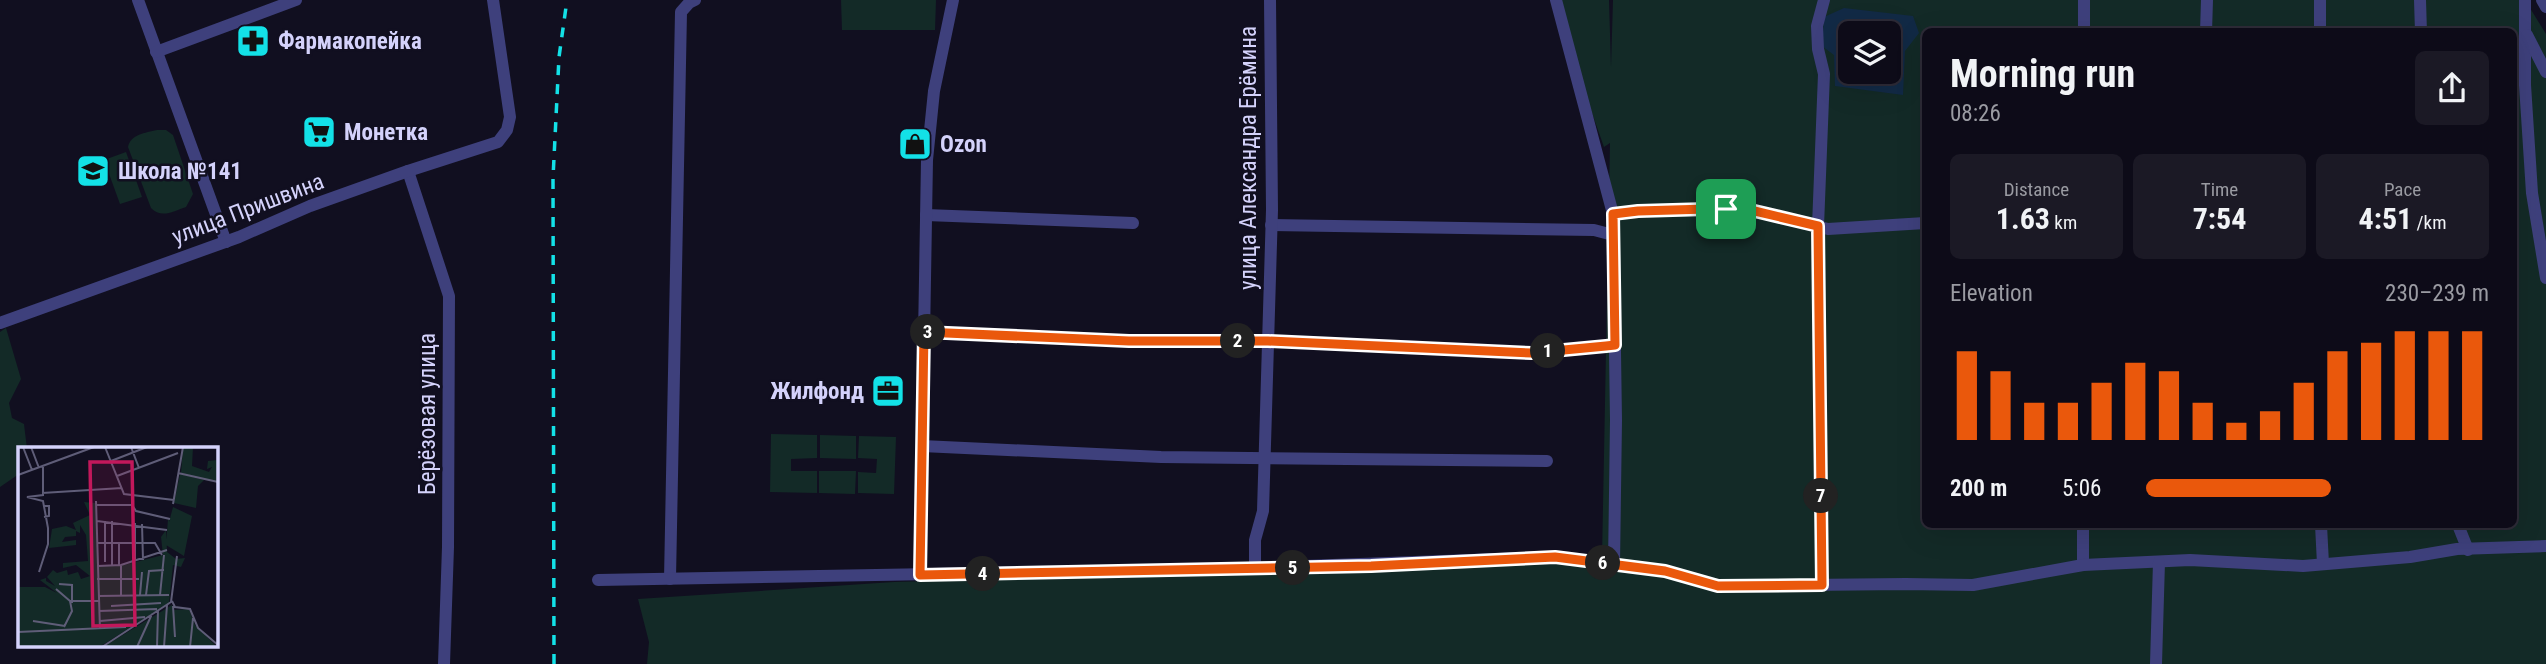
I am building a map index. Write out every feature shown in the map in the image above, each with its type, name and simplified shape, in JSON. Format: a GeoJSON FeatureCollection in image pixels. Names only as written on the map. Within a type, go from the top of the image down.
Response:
{"type":"FeatureCollection","features":[{"type":"Feature","properties":{"kind":"street"},"geometry":{"type":"LineString","coordinates":[[138,0],[226,242]]}},
{"type":"Feature","properties":{"kind":"street"},"geometry":{"type":"LineString","coordinates":[[156,52],[296,0]]}},
{"type":"Feature","properties":{"kind":"street","name":"улица Пришвина"},"geometry":{"type":"LineString","coordinates":[[0,323],[226,242],[310,206],[498,142],[507,130],[509,106],[493,0]]}},
{"type":"Feature","properties":{"kind":"street"},"geometry":{"type":"LineString","coordinates":[[670,579],[681,12],[695,0]]}},
{"type":"Feature","properties":{"kind":"street"},"geometry":{"type":"LineString","coordinates":[[920,575],[928,160],[934,91],[953,0]]}},
{"type":"Feature","properties":{"kind":"street","name":"улица Александра Ерёмина"},"geometry":{"type":"LineString","coordinates":[[1255,567],[1255,540],[1263,511],[1268,341],[1271,225],[1270,0]]}},
{"type":"Feature","properties":{"kind":"street"},"geometry":{"type":"LineString","coordinates":[[1556,0],[1613,214],[1614,565]]}},
{"type":"Feature","properties":{"kind":"street"},"geometry":{"type":"LineString","coordinates":[[1822,585],[1818,226],[1824,74],[1818,49],[1817,26],[1824,0]]}},
{"type":"Feature","properties":{"kind":"street"},"geometry":{"type":"LineString","coordinates":[[2084,0],[2084,28]]}},
{"type":"Feature","properties":{"kind":"street"},"geometry":{"type":"LineString","coordinates":[[2206,28],[2207,0]]}},
{"type":"Feature","properties":{"kind":"street"},"geometry":{"type":"LineString","coordinates":[[2320,0],[2320,28]]}},
{"type":"Feature","properties":{"kind":"street"},"geometry":{"type":"LineString","coordinates":[[2420,0],[2421,28]]}},
{"type":"Feature","properties":{"kind":"street"},"geometry":{"type":"LineString","coordinates":[[2525,0],[2525,85],[2532,193],[2546,278]]}},
{"type":"Feature","properties":{"kind":"street"},"geometry":{"type":"LineString","coordinates":[[2542,0],[2546,7]]}},
{"type":"Feature","properties":{"kind":"street"},"geometry":{"type":"LineString","coordinates":[[2525,31],[2546,72]]}},
{"type":"Feature","properties":{"kind":"street","name":"Берёзовая улица"},"geometry":{"type":"LineString","coordinates":[[408,171],[449,296],[448,547],[444,664]]}},
{"type":"Feature","properties":{"kind":"street"},"geometry":{"type":"LineString","coordinates":[[1613,214],[1742,208],[1828,229],[1922,223]]}},
{"type":"Feature","properties":{"kind":"street"},"geometry":{"type":"LineString","coordinates":[[926,215],[1133,223]]}},
{"type":"Feature","properties":{"kind":"street"},"geometry":{"type":"LineString","coordinates":[[1271,225],[1594,230],[1613,235]]}},
{"type":"Feature","properties":{"kind":"street"},"geometry":{"type":"LineString","coordinates":[[924,332],[1129,341],[1268,341],[1532,353],[1615,345]]}},
{"type":"Feature","properties":{"kind":"street"},"geometry":{"type":"LineString","coordinates":[[922,446],[1161,457],[1547,461]]}},
{"type":"Feature","properties":{"kind":"street"},"geometry":{"type":"LineString","coordinates":[[2083,565],[2084,528]]}},
{"type":"Feature","properties":{"kind":"street"},"geometry":{"type":"LineString","coordinates":[[2320,528],[2323,564]]}},
{"type":"Feature","properties":{"kind":"street"},"geometry":{"type":"LineString","coordinates":[[2459,528],[2468,550]]}},
{"type":"Feature","properties":{"kind":"street"},"geometry":{"type":"LineString","coordinates":[[598,580],[1371,566],[1555,557],[1665,571],[1718,586],[1973,585],[2083,565],[2190,560],[2303,566],[2410,557],[2457,549],[2546,545]]}},
{"type":"Feature","properties":{"kind":"street"},"geometry":{"type":"LineString","coordinates":[[2156,664],[2159,562]]}},
{"type":"Feature","properties":{"kind":"green space"},"geometry":{"type":"Polygon","coordinates":[[[841,0],[936,0],[935,30],[842,30],[841,0]]]}},
{"type":"Feature","properties":{"kind":"green space"},"geometry":{"type":"Polygon","coordinates":[[[1552,0],[1609,0],[1611,67],[1613,0],[2525,0],[2546,34],[2546,664],[647,664],[649,642],[638,599],[894,582],[1133,575],[1220,576],[1602,558],[1610,143],[1604,147],[1552,0]]]}},
{"type":"Feature","properties":{"kind":"green space"},"geometry":{"type":"Polygon","coordinates":[[[166,130],[173,135],[193,194],[186,207],[168,213],[159,213],[151,208],[128,147],[135,137],[166,130]]]}},
{"type":"Feature","properties":{"kind":"green space"},"geometry":{"type":"Polygon","coordinates":[[[126,152],[142,197],[120,204],[104,160],[126,152]]]}},
{"type":"Feature","properties":{"kind":"green space"},"geometry":{"type":"Polygon","coordinates":[[[6,328],[21,379],[9,403],[12,418],[24,424],[27,447],[18,447],[18,475],[0,487],[0,332],[6,328]]]}},
{"type":"Feature","properties":{"kind":"green space"},"geometry":{"type":"Polygon","coordinates":[[[771,434],[817,435],[817,458],[791,459],[791,471],[817,471],[817,493],[770,492],[771,434]]]}},
{"type":"Feature","properties":{"kind":"green space"},"geometry":{"type":"Polygon","coordinates":[[[820,435],[856,436],[856,459],[820,458],[820,435]]]}},
{"type":"Feature","properties":{"kind":"green space"},"geometry":{"type":"Polygon","coordinates":[[[859,436],[896,437],[894,494],[858,493],[858,472],[876,473],[877,459],[858,458],[859,436]]]}},
{"type":"Feature","properties":{"kind":"green space"},"geometry":{"type":"Polygon","coordinates":[[[819,471],[856,471],[855,494],[819,493],[819,471]]]}},
{"type":"Feature","properties":{"kind":"water"},"geometry":{"type":"Polygon","coordinates":[[[1844,8],[1913,16],[1919,33],[1905,51],[1903,95],[1835,86],[1834,55],[1822,46],[1824,17],[1844,8]]]}},
{"type":"Feature","properties":{"kind":"railway"},"geometry":{"type":"LineString","coordinates":[[554,664],[553,178],[559,57],[567,0]]}},
{"type":"Feature","properties":{"kind":"place","name":"Фармакопейка"},"geometry":{"type":"Point","coordinates":[253,41]}},
{"type":"Feature","properties":{"kind":"place","name":"Монетка"},"geometry":{"type":"Point","coordinates":[319,132]}},
{"type":"Feature","properties":{"kind":"place","name":"Ozon"},"geometry":{"type":"Point","coordinates":[915,144]}},
{"type":"Feature","properties":{"kind":"place","name":"Школа №141"},"geometry":{"type":"Point","coordinates":[93,171]}},
{"type":"Feature","properties":{"kind":"place","name":"Жилфонд"},"geometry":{"type":"Point","coordinates":[888,391]}},
{"type":"Feature","properties":{"kind":"route"},"geometry":{"type":"LineString","coordinates":[[1742,208],[1818,226],[1822,585],[1718,586],[1665,571],[1555,557],[1371,566],[920,575],[924,332],[1129,341],[1268,341],[1532,353],[1615,345],[1613,214],[1726,209],[1742,208]]}}]}
